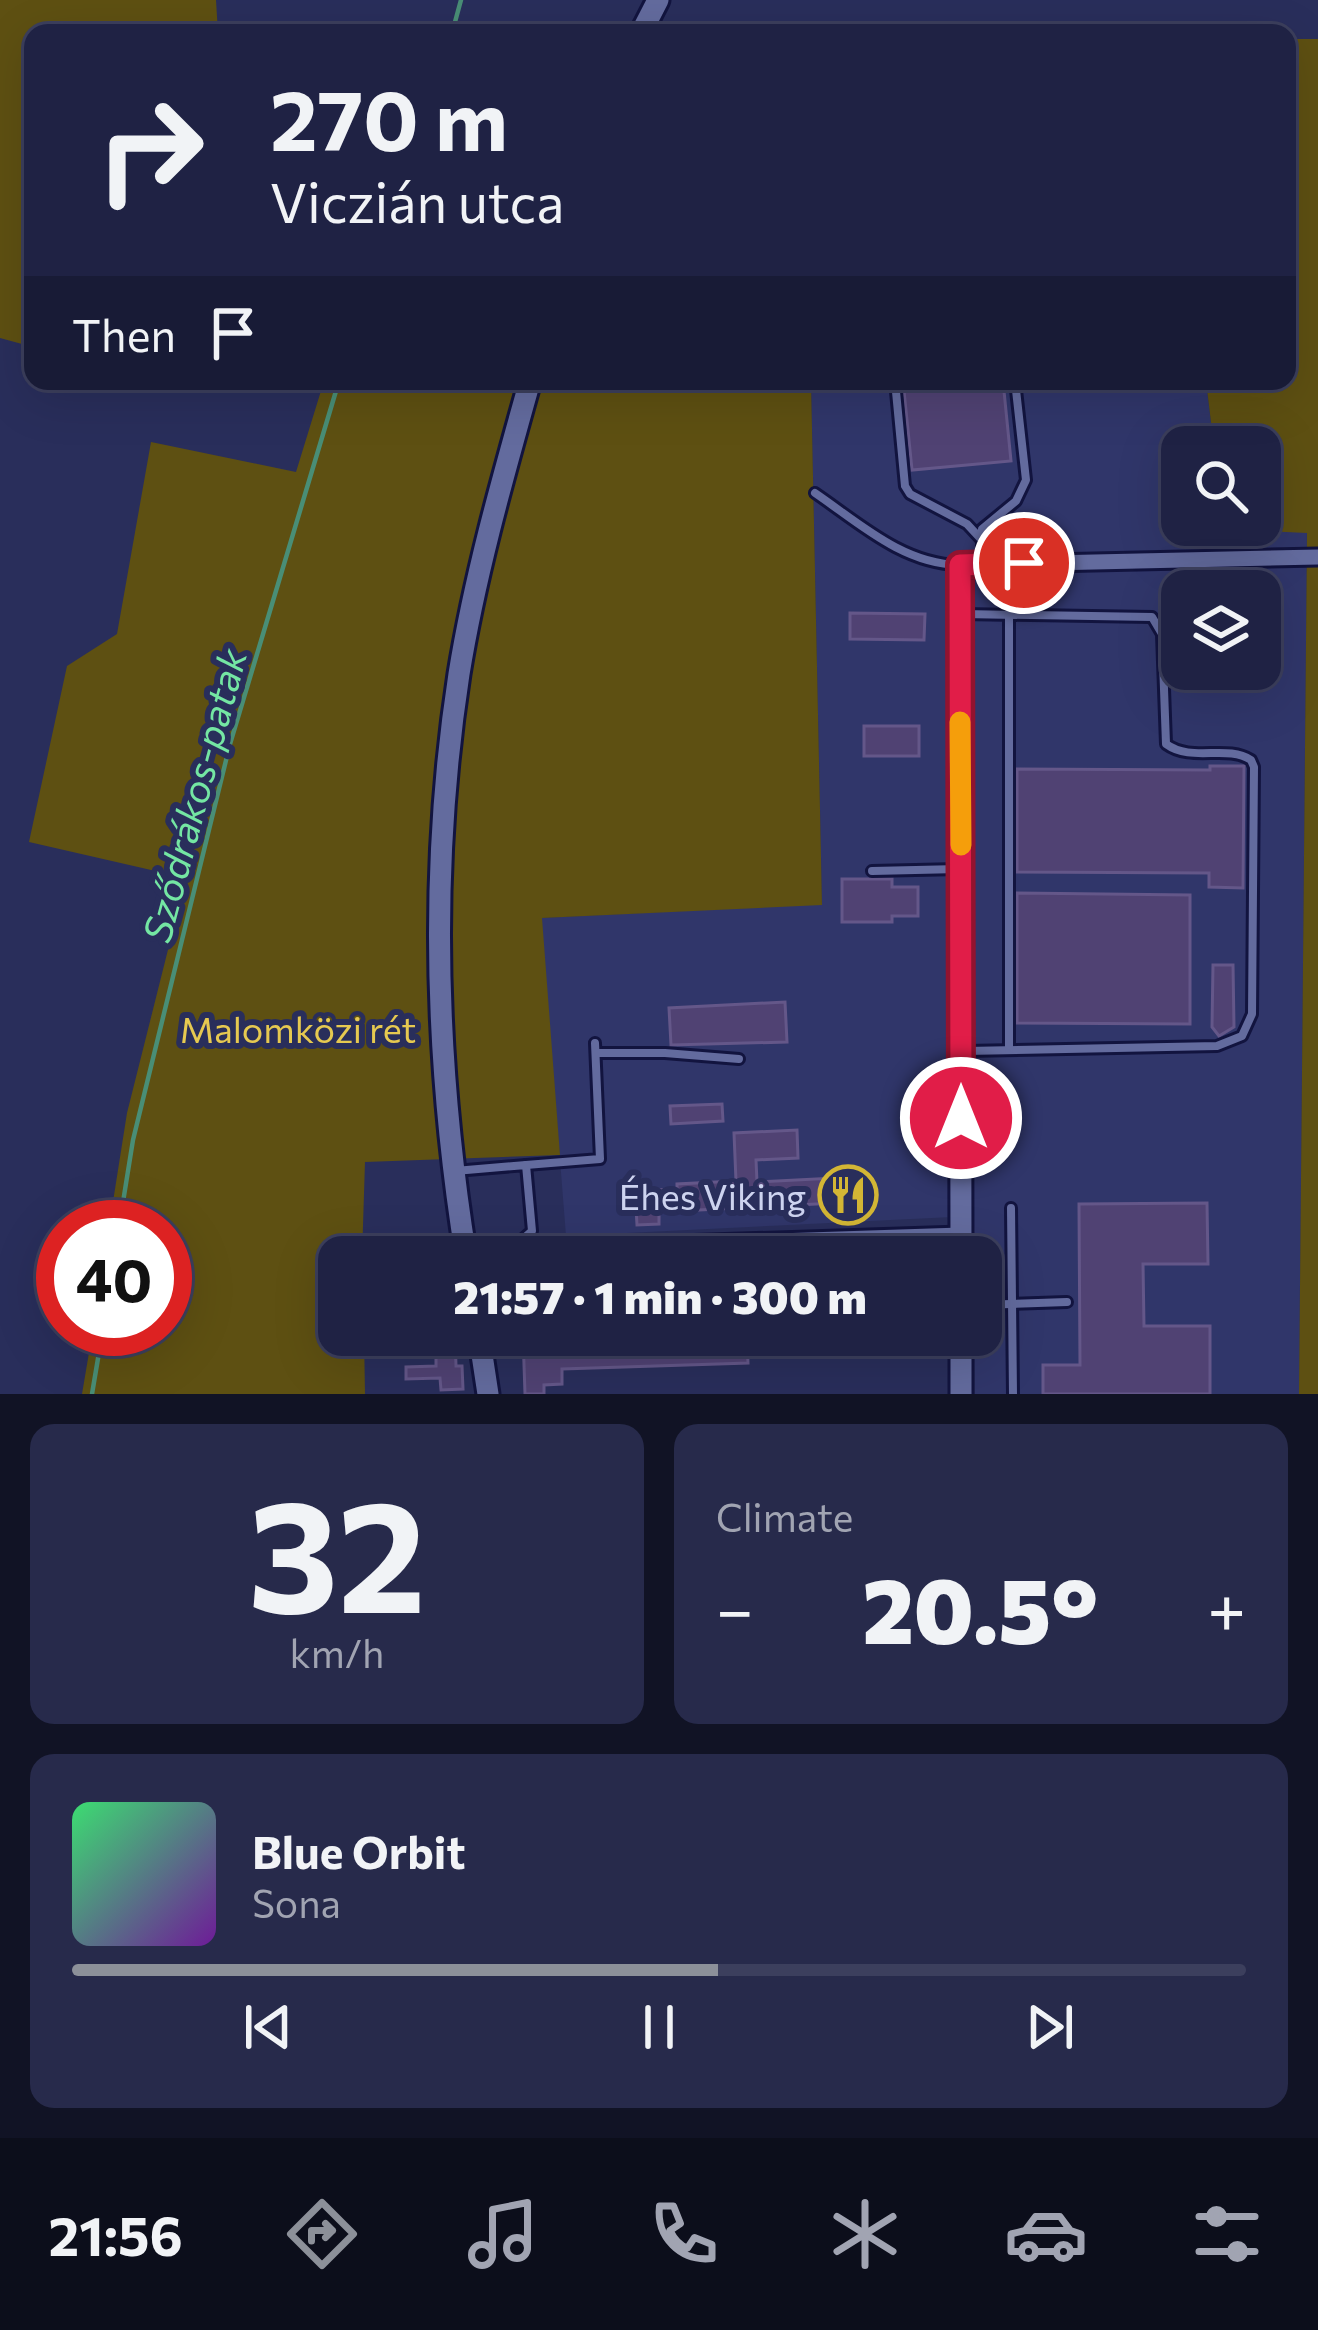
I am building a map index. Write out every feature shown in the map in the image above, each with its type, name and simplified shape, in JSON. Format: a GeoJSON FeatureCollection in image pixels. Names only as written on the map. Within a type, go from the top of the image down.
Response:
{"type":"FeatureCollection","features":[{"type":"Feature","properties":{"kind":"main road"},"geometry":{"type":"LineString","coordinates":[[462,1236],[440,1037],[437,930],[443,806],[469,621],[528,390]]}},
{"type":"Feature","properties":{"kind":"main road"},"geometry":{"type":"LineString","coordinates":[[962,1236],[960,614],[971,564]]}},
{"type":"Feature","properties":{"kind":"main road"},"geometry":{"type":"LineString","coordinates":[[482,1356],[488,1394]]}},
{"type":"Feature","properties":{"kind":"main road"},"geometry":{"type":"LineString","coordinates":[[961,1356],[961,1394]]}},
{"type":"Feature","properties":{"kind":"street"},"geometry":{"type":"LineString","coordinates":[[971,564],[1318,557]]}},
{"type":"Feature","properties":{"kind":"lane"},"geometry":{"type":"LineString","coordinates":[[896,390],[905,486],[910,494],[968,524],[980,539]]}},
{"type":"Feature","properties":{"kind":"lane"},"geometry":{"type":"LineString","coordinates":[[815,493],[903,553],[932,565],[971,564],[986,524],[1016,501],[1026,480],[1016,390]]}},
{"type":"Feature","properties":{"kind":"lane"},"geometry":{"type":"LineString","coordinates":[[960,614],[1146,615],[1158,622],[1166,744],[1189,754],[1239,754],[1254,767],[1252,1014],[1236,1041],[1217,1046],[961,1051]]}},
{"type":"Feature","properties":{"kind":"lane"},"geometry":{"type":"LineString","coordinates":[[1010,614],[1010,1050]]}},
{"type":"Feature","properties":{"kind":"lane"},"geometry":{"type":"LineString","coordinates":[[872,871],[961,868]]}},
{"type":"Feature","properties":{"kind":"lane"},"geometry":{"type":"LineString","coordinates":[[453,1172],[600,1159],[595,1048],[739,1059]]}},
{"type":"Feature","properties":{"kind":"lane"},"geometry":{"type":"LineString","coordinates":[[526,1165],[532,1231],[526,1236]]}},
{"type":"Feature","properties":{"kind":"lane"},"geometry":{"type":"LineString","coordinates":[[1011,1208],[1013,1394]]}},
{"type":"Feature","properties":{"kind":"lane"},"geometry":{"type":"LineString","coordinates":[[1002,1304],[1067,1302]]}},
{"type":"Feature","properties":{"kind":"shaded area"},"geometry":{"type":"Polygon","coordinates":[[[811,390],[1207,390],[1211,426],[1161,426],[1161,546],[1281,546],[1281,531],[1307,532],[1299,1394],[975,1394],[974,1356],[1002,1356],[1002,1236],[973,1236],[973,1216],[566,1236],[541,918],[822,904],[811,390]]]}},
{"type":"Feature","properties":{"kind":"green space"},"geometry":{"type":"Polygon","coordinates":[[[0,0],[216,0],[217,24],[24,24],[24,345],[0,338],[0,0]]]}},
{"type":"Feature","properties":{"kind":"green space"},"geometry":{"type":"Polygon","coordinates":[[[1296,39],[1318,39],[1318,1394],[1299,1394],[1307,533],[1281,532],[1281,426],[1211,426],[1207,390],[1296,390],[1296,39]]]}},
{"type":"Feature","properties":{"kind":"green space","name":"Malomközi rét"},"geometry":{"type":"Polygon","coordinates":[[[321,390],[811,390],[822,905],[542,918],[560,1155],[365,1162],[363,1236],[318,1236],[318,1356],[364,1356],[365,1394],[82,1394],[88,1356],[192,1356],[192,1200],[113,1200],[127,1113],[186,878],[29,842],[67,666],[117,634],[151,442],[296,472],[321,390]]]}},
{"type":"Feature","properties":{"kind":"building"},"geometry":{"type":"Polygon","coordinates":[[[904,390],[1004,390],[1011,461],[912,470],[904,390]]]}},
{"type":"Feature","properties":{"kind":"building"},"geometry":{"type":"Polygon","coordinates":[[[850,613],[925,614],[924,640],[850,639],[850,613]]]}},
{"type":"Feature","properties":{"kind":"building"},"geometry":{"type":"Polygon","coordinates":[[[864,726],[919,726],[919,756],[864,756],[864,726]]]}},
{"type":"Feature","properties":{"kind":"building"},"geometry":{"type":"Polygon","coordinates":[[[1210,766],[1244,766],[1243,888],[1209,887],[1209,873],[1017,872],[1017,769],[1210,770],[1210,766]]]}},
{"type":"Feature","properties":{"kind":"building"},"geometry":{"type":"Polygon","coordinates":[[[842,879],[892,879],[892,887],[918,887],[918,916],[892,916],[892,922],[842,922],[842,879]]]}},
{"type":"Feature","properties":{"kind":"building"},"geometry":{"type":"Polygon","coordinates":[[[1017,893],[1190,895],[1190,1024],[1017,1023],[1017,893]]]}},
{"type":"Feature","properties":{"kind":"building"},"geometry":{"type":"Polygon","coordinates":[[[1213,965],[1233,965],[1234,1027],[1219,1036],[1212,1027],[1213,965]]]}},
{"type":"Feature","properties":{"kind":"building"},"geometry":{"type":"Polygon","coordinates":[[[785,1002],[787,1042],[671,1045],[669,1008],[785,1002]]]}},
{"type":"Feature","properties":{"kind":"building"},"geometry":{"type":"Polygon","coordinates":[[[722,1104],[723,1121],[671,1124],[670,1106],[722,1104]]]}},
{"type":"Feature","properties":{"kind":"building"},"geometry":{"type":"Polygon","coordinates":[[[797,1130],[798,1158],[756,1160],[757,1182],[854,1177],[855,1202],[659,1212],[659,1224],[637,1225],[635,1191],[736,1181],[734,1133],[797,1130]]]}},
{"type":"Feature","properties":{"kind":"building"},"geometry":{"type":"Polygon","coordinates":[[[1207,1203],[1208,1264],[1143,1264],[1144,1326],[1210,1326],[1210,1394],[1043,1394],[1043,1365],[1080,1365],[1079,1204],[1207,1203]]]}},
{"type":"Feature","properties":{"kind":"building"},"geometry":{"type":"Polygon","coordinates":[[[436,1356],[456,1356],[456,1366],[462,1366],[463,1389],[441,1390],[440,1378],[406,1379],[406,1367],[436,1366],[436,1356]]]}},
{"type":"Feature","properties":{"kind":"building"},"geometry":{"type":"Polygon","coordinates":[[[524,1356],[748,1356],[748,1363],[562,1369],[562,1384],[544,1385],[544,1394],[525,1394],[524,1356]]]}},
{"type":"Feature","properties":{"kind":"waterway","name":"Sződrákos-patak"},"geometry":{"type":"LineString","coordinates":[[454,24],[461,0]]}},
{"type":"Feature","properties":{"kind":"waterway","name":"Sződrákos-patak"},"geometry":{"type":"LineString","coordinates":[[123,1200],[133,1140],[230,744],[336,390]]}},
{"type":"Feature","properties":{"kind":"waterway","name":"Sződrákos-patak"},"geometry":{"type":"LineString","coordinates":[[92,1394],[98,1356]]}},
{"type":"Feature","properties":{"kind":"slow traffic"},"geometry":{"type":"LineString","coordinates":[[960,722],[961,845]]}},
{"type":"Feature","properties":{"kind":"place","name":"Éhes Viking"},"geometry":{"type":"Point","coordinates":[848,1195]}},
{"type":"Feature","properties":{"kind":"route"},"geometry":{"type":"LineString","coordinates":[[961,1118],[960,565],[1024,563]]}}]}
